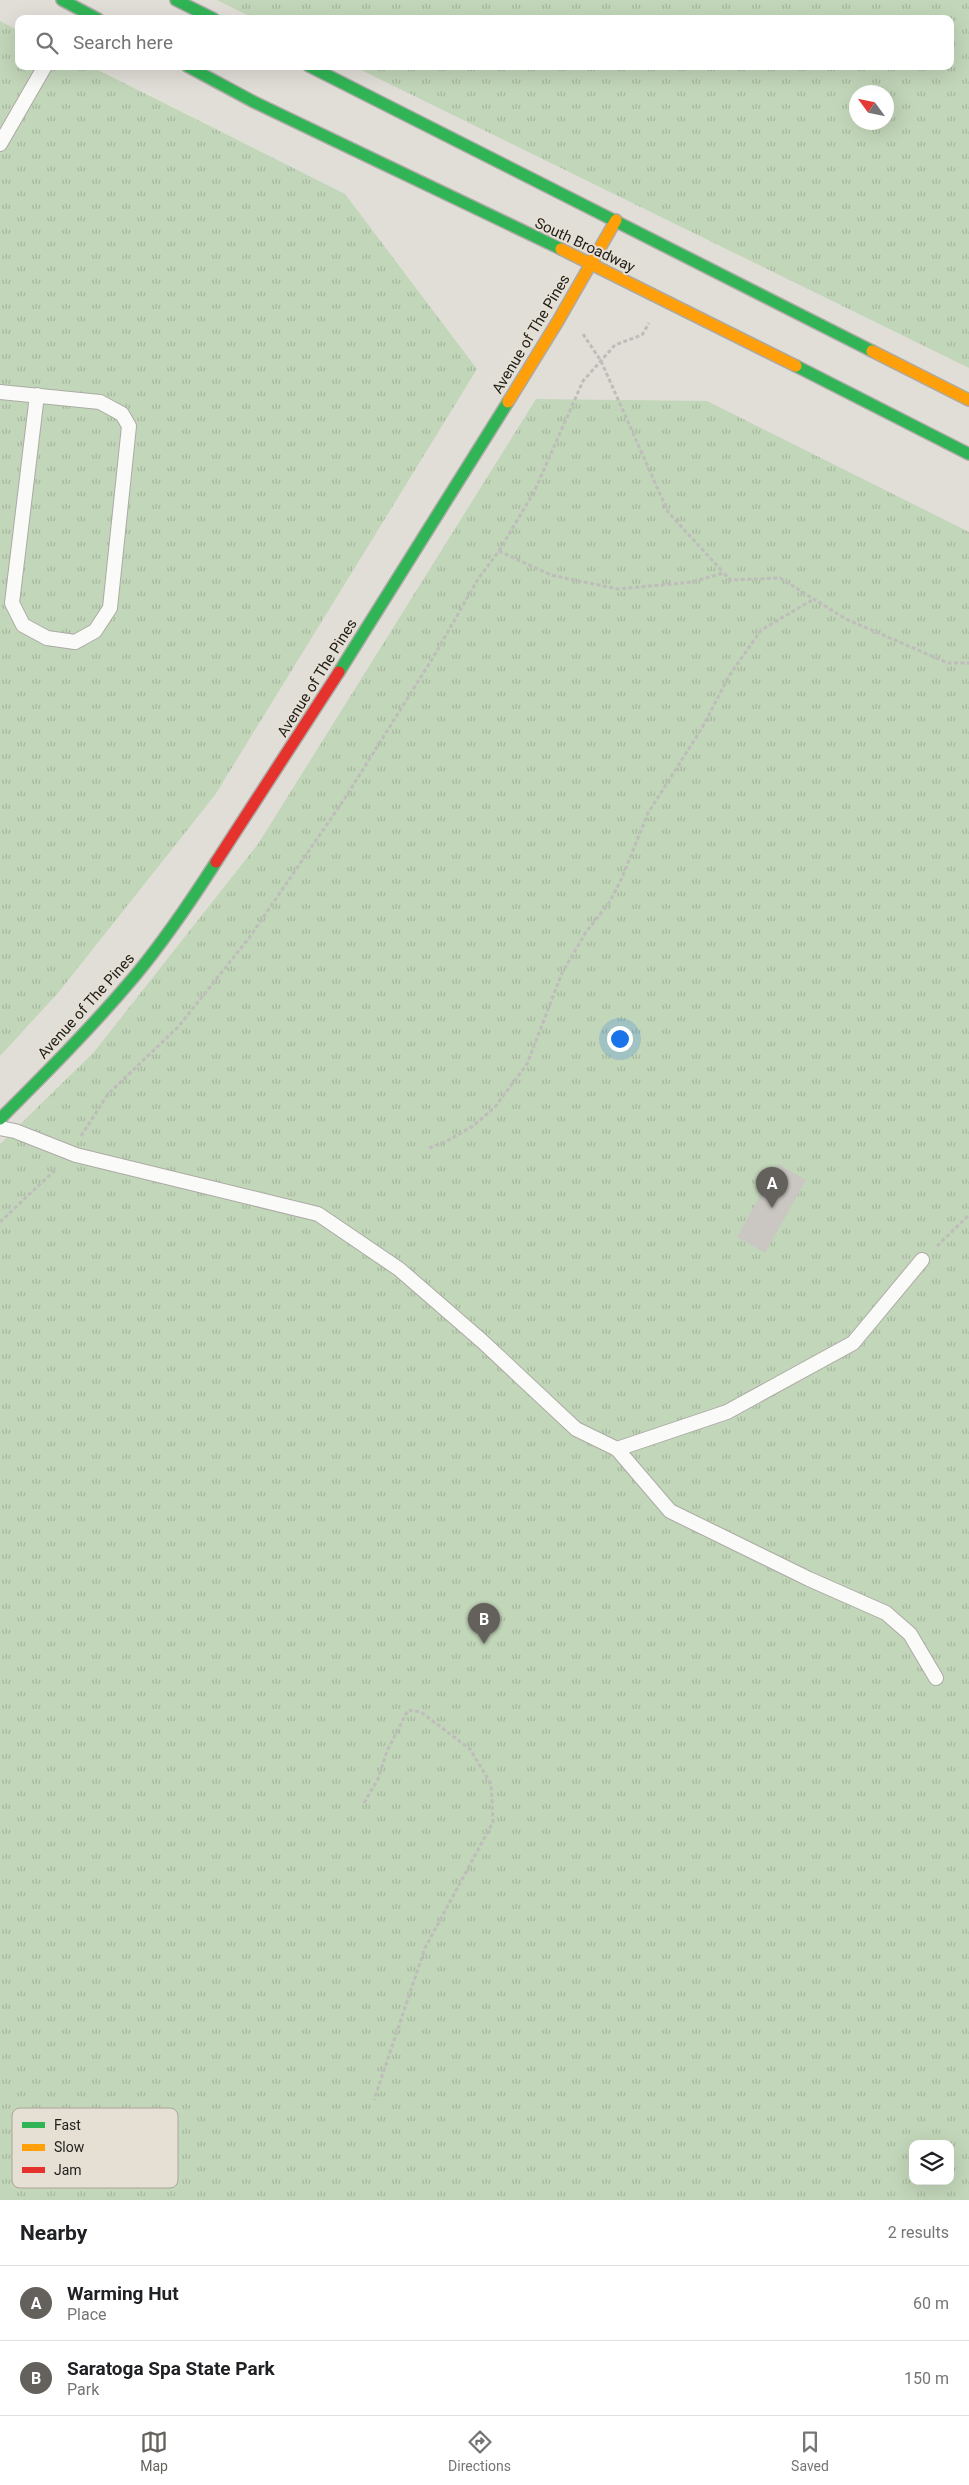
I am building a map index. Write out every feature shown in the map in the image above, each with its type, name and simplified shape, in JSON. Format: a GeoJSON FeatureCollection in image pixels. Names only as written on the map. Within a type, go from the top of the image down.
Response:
{"type":"FeatureCollection","features":[{"type":"Feature","properties":{"kind":"main road"},"geometry":{"type":"LineString","coordinates":[[62,0],[90,15]]}},
{"type":"Feature","properties":{"kind":"main road"},"geometry":{"type":"LineString","coordinates":[[176,0],[206,15]]}},
{"type":"Feature","properties":{"kind":"main road","name":"South Broadway"},"geometry":{"type":"LineString","coordinates":[[195,70],[263,106],[591,264],[969,454]]}},
{"type":"Feature","properties":{"kind":"main road"},"geometry":{"type":"LineString","coordinates":[[316,70],[969,400]]}},
{"type":"Feature","properties":{"kind":"main road","name":"Avenue of The Pines"},"geometry":{"type":"LineString","coordinates":[[0,1119],[80,1038],[135,976],[188,905],[327,691],[558,321],[616,220]]}},
{"type":"Feature","properties":{"kind":"lane"},"geometry":{"type":"LineString","coordinates":[[0,144],[43,70]]}},
{"type":"Feature","properties":{"kind":"lane"},"geometry":{"type":"LineString","coordinates":[[0,392],[37,395],[100,402],[122,414],[129,426],[110,608],[95,631],[75,642],[48,638],[23,625],[12,603],[37,395]]}},
{"type":"Feature","properties":{"kind":"lane"},"geometry":{"type":"LineString","coordinates":[[0,1128],[15,1131],[70,1153],[318,1214],[399,1269],[482,1341],[576,1429],[617,1449],[670,1511],[809,1579],[886,1613],[910,1634],[936,1678]]}},
{"type":"Feature","properties":{"kind":"lane"},"geometry":{"type":"LineString","coordinates":[[617,1449],[727,1412],[853,1343],[922,1260]]}},
{"type":"Feature","properties":{"kind":"path"},"geometry":{"type":"LineString","coordinates":[[0,1222],[38,1187],[70,1153],[108,1094],[178,1027],[249,938],[345,798],[434,656],[478,579],[499,551],[534,492],[583,381],[615,345],[642,335],[652,318]]}},
{"type":"Feature","properties":{"kind":"path"},"geometry":{"type":"LineString","coordinates":[[583,334],[600,361],[668,512],[730,580],[780,578],[846,619],[948,663],[969,663]]}},
{"type":"Feature","properties":{"kind":"path"},"geometry":{"type":"LineString","coordinates":[[499,551],[551,574],[618,589],[691,582],[724,572]]}},
{"type":"Feature","properties":{"kind":"path"},"geometry":{"type":"LineString","coordinates":[[429,1148],[445,1142],[473,1126],[495,1107],[527,1064],[562,973],[586,932],[609,903],[621,880],[648,813],[702,728],[729,676],[761,630],[814,599]]}},
{"type":"Feature","properties":{"kind":"path"},"geometry":{"type":"LineString","coordinates":[[922,1260],[969,1215]]}},
{"type":"Feature","properties":{"kind":"path"},"geometry":{"type":"LineString","coordinates":[[364,1804],[378,1779],[387,1750],[408,1710],[421,1712],[470,1749],[491,1784],[493,1822],[425,1948],[374,2100]]}},
{"type":"Feature","properties":{"kind":"green space"},"geometry":{"type":"Polygon","coordinates":[[[217,0],[969,0],[969,368],[361,70],[954,70],[954,15],[247,15],[217,0]]]}},
{"type":"Feature","properties":{"kind":"green space"},"geometry":{"type":"Polygon","coordinates":[[[0,21],[15,29],[15,70],[98,70],[345,194],[477,369],[215,795],[58,993],[0,1056],[0,21]]]}},
{"type":"Feature","properties":{"kind":"green space"},"geometry":{"type":"Polygon","coordinates":[[[536,399],[707,401],[969,532],[969,2200],[0,2200],[0,1144],[94,1052],[258,844],[536,399]]]}},
{"type":"Feature","properties":{"kind":"building"},"geometry":{"type":"Polygon","coordinates":[[[778,1164],[806,1180],[765,1253],[737,1237],[778,1164]]]}},
{"type":"Feature","properties":{"kind":"traffic: fast"},"geometry":{"type":"LineString","coordinates":[[62,0],[90,15]]}},
{"type":"Feature","properties":{"kind":"traffic: fast"},"geometry":{"type":"LineString","coordinates":[[176,0],[206,15]]}},
{"type":"Feature","properties":{"kind":"traffic: fast"},"geometry":{"type":"LineString","coordinates":[[194,70],[254,102],[561,249]]}},
{"type":"Feature","properties":{"kind":"traffic: fast"},"geometry":{"type":"LineString","coordinates":[[317,70],[872,351]]}},
{"type":"Feature","properties":{"kind":"traffic: fast"},"geometry":{"type":"LineString","coordinates":[[796,366],[969,454]]}},
{"type":"Feature","properties":{"kind":"traffic: fast"},"geometry":{"type":"LineString","coordinates":[[339,672],[508,402]]}},
{"type":"Feature","properties":{"kind":"traffic: fast"},"geometry":{"type":"LineString","coordinates":[[0,1119],[52,1067],[134,977],[177,921],[216,862]]}},
{"type":"Feature","properties":{"kind":"traffic: slow"},"geometry":{"type":"LineString","coordinates":[[508,402],[558,321],[616,220]]}},
{"type":"Feature","properties":{"kind":"traffic: slow"},"geometry":{"type":"LineString","coordinates":[[561,249],[796,366]]}},
{"type":"Feature","properties":{"kind":"traffic: slow"},"geometry":{"type":"LineString","coordinates":[[872,351],[969,400]]}},
{"type":"Feature","properties":{"kind":"traffic: jam"},"geometry":{"type":"LineString","coordinates":[[216,862],[339,672]]}},
{"type":"Feature","properties":{"kind":"place","name":"Warming Hut"},"geometry":{"type":"Point","coordinates":[772,1208]}},
{"type":"Feature","properties":{"kind":"place","name":"Saratoga Spa State Park"},"geometry":{"type":"Point","coordinates":[484,1644]}}]}
